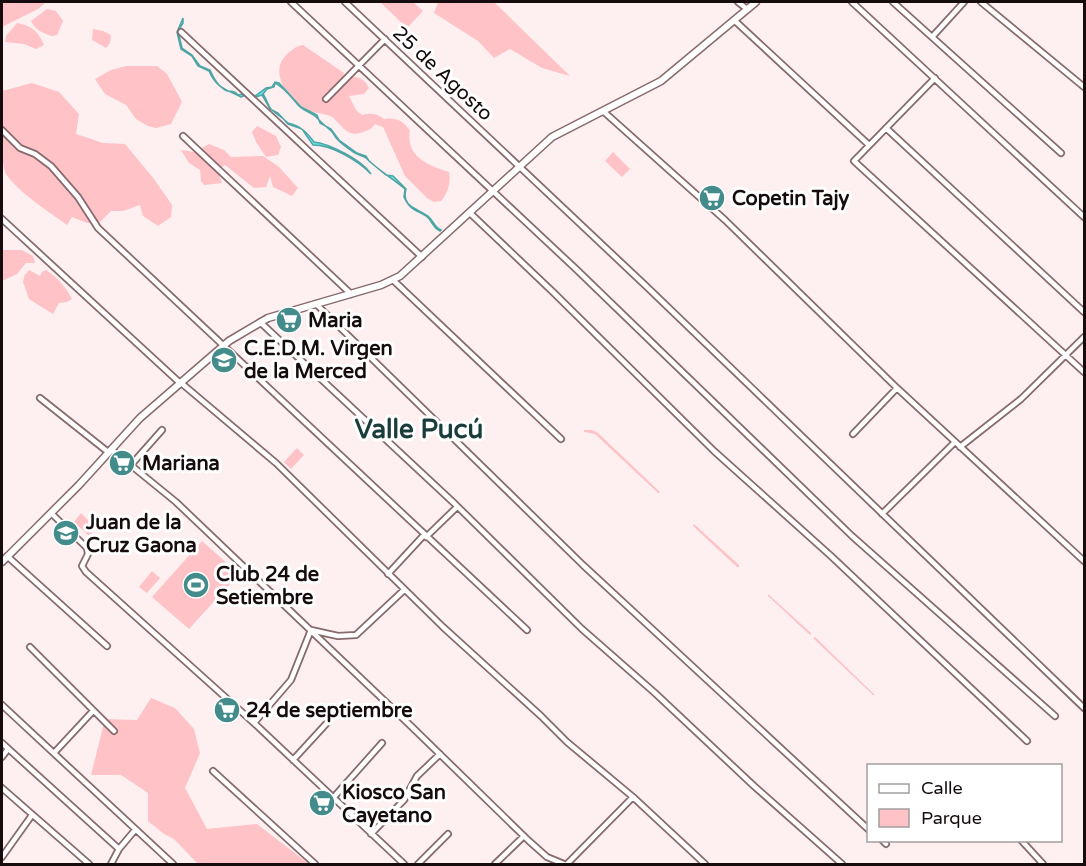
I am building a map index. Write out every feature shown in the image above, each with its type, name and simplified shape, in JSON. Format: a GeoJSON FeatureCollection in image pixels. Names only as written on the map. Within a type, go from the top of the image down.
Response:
{"type":"FeatureCollection","features":[{"type":"Feature","properties":{"kind":"main road"},"geometry":{"type":"LineString","coordinates":[[2,562],[140,418],[223,345],[260,322],[393,280],[422,257],[554,136],[661,81],[756,2]]}},
{"type":"Feature","properties":{"kind":"street"},"geometry":{"type":"LineString","coordinates":[[291,2],[493,191],[852,536],[1055,716]]}},
{"type":"Feature","properties":{"kind":"street","name":"25 de Agosto"},"geometry":{"type":"LineString","coordinates":[[345,2],[520,165],[1084,708]]}},
{"type":"Feature","properties":{"kind":"street"},"geometry":{"type":"LineString","coordinates":[[738,2],[747,9]]}},
{"type":"Feature","properties":{"kind":"street"},"geometry":{"type":"LineString","coordinates":[[852,2],[1084,217]]}},
{"type":"Feature","properties":{"kind":"street"},"geometry":{"type":"LineString","coordinates":[[893,2],[1061,153]]}},
{"type":"Feature","properties":{"kind":"street"},"geometry":{"type":"LineString","coordinates":[[933,36],[964,2]]}},
{"type":"Feature","properties":{"kind":"street"},"geometry":{"type":"LineString","coordinates":[[981,2],[1084,87]]}},
{"type":"Feature","properties":{"kind":"street"},"geometry":{"type":"LineString","coordinates":[[734,20],[869,145]]}},
{"type":"Feature","properties":{"kind":"street"},"geometry":{"type":"LineString","coordinates":[[181,32],[422,257]]}},
{"type":"Feature","properties":{"kind":"street"},"geometry":{"type":"LineString","coordinates":[[326,99],[385,39]]}},
{"type":"Feature","properties":{"kind":"street"},"geometry":{"type":"LineString","coordinates":[[935,78],[854,161],[1084,372]]}},
{"type":"Feature","properties":{"kind":"street"},"geometry":{"type":"LineString","coordinates":[[603,111],[725,220],[897,388],[1084,561]]}},
{"type":"Feature","properties":{"kind":"street"},"geometry":{"type":"LineString","coordinates":[[886,128],[1084,312]]}},
{"type":"Feature","properties":{"kind":"street"},"geometry":{"type":"LineString","coordinates":[[2,130],[20,148],[35,154],[51,166],[78,197],[98,228],[527,630]]}},
{"type":"Feature","properties":{"kind":"street"},"geometry":{"type":"LineString","coordinates":[[183,136],[351,294]]}},
{"type":"Feature","properties":{"kind":"street"},"geometry":{"type":"LineString","coordinates":[[470,213],[714,451],[831,556],[1027,741]]}},
{"type":"Feature","properties":{"kind":"street"},"geometry":{"type":"LineString","coordinates":[[2,219],[180,382],[276,464],[404,590],[567,742],[633,797],[705,864]]}},
{"type":"Feature","properties":{"kind":"street"},"geometry":{"type":"LineString","coordinates":[[393,280],[561,439]]}},
{"type":"Feature","properties":{"kind":"street"},"geometry":{"type":"LineString","coordinates":[[315,304],[583,565],[867,828]]}},
{"type":"Feature","properties":{"kind":"street"},"geometry":{"type":"LineString","coordinates":[[260,322],[458,507],[582,629],[842,864]]}},
{"type":"Feature","properties":{"kind":"street"},"geometry":{"type":"LineString","coordinates":[[960,447],[1021,399],[1084,337]]}},
{"type":"Feature","properties":{"kind":"street"},"geometry":{"type":"LineString","coordinates":[[853,434],[897,388]]}},
{"type":"Feature","properties":{"kind":"street"},"geometry":{"type":"LineString","coordinates":[[40,398],[131,465],[176,502],[547,857],[566,864],[633,797]]}},
{"type":"Feature","properties":{"kind":"street"},"geometry":{"type":"LineString","coordinates":[[131,465],[162,430]]}},
{"type":"Feature","properties":{"kind":"street"},"geometry":{"type":"LineString","coordinates":[[882,514],[955,442]]}},
{"type":"Feature","properties":{"kind":"street"},"geometry":{"type":"LineString","coordinates":[[388,574],[425,536],[458,507]]}},
{"type":"Feature","properties":{"kind":"street"},"geometry":{"type":"LineString","coordinates":[[51,513],[87,548],[88,554],[82,563],[82,568],[254,723],[404,864]]}},
{"type":"Feature","properties":{"kind":"street"},"geometry":{"type":"LineString","coordinates":[[7,556],[107,646]]}},
{"type":"Feature","properties":{"kind":"street"},"geometry":{"type":"LineString","coordinates":[[311,630],[338,636],[356,635],[404,590]]}},
{"type":"Feature","properties":{"kind":"street"},"geometry":{"type":"LineString","coordinates":[[254,723],[291,680],[311,630]]}},
{"type":"Feature","properties":{"kind":"street"},"geometry":{"type":"LineString","coordinates":[[30,647],[114,731]]}},
{"type":"Feature","properties":{"kind":"street"},"geometry":{"type":"LineString","coordinates":[[2,705],[173,864]]}},
{"type":"Feature","properties":{"kind":"street"},"geometry":{"type":"LineString","coordinates":[[54,753],[93,711]]}},
{"type":"Feature","properties":{"kind":"street"},"geometry":{"type":"LineString","coordinates":[[293,760],[326,724]]}},
{"type":"Feature","properties":{"kind":"street"},"geometry":{"type":"LineString","coordinates":[[2,743],[118,849]]}},
{"type":"Feature","properties":{"kind":"street"},"geometry":{"type":"LineString","coordinates":[[333,798],[382,743]]}},
{"type":"Feature","properties":{"kind":"street"},"geometry":{"type":"LineString","coordinates":[[2,757],[8,749]]}},
{"type":"Feature","properties":{"kind":"street"},"geometry":{"type":"LineString","coordinates":[[371,834],[404,800],[417,776],[440,754]]}},
{"type":"Feature","properties":{"kind":"street"},"geometry":{"type":"LineString","coordinates":[[213,771],[315,864]]}},
{"type":"Feature","properties":{"kind":"street"},"geometry":{"type":"LineString","coordinates":[[2,788],[88,864]]}},
{"type":"Feature","properties":{"kind":"street"},"geometry":{"type":"LineString","coordinates":[[2,857],[32,815]]}},
{"type":"Feature","properties":{"kind":"street"},"geometry":{"type":"LineString","coordinates":[[111,864],[118,849],[135,830]]}},
{"type":"Feature","properties":{"kind":"street"},"geometry":{"type":"LineString","coordinates":[[418,864],[448,834]]}},
{"type":"Feature","properties":{"kind":"street"},"geometry":{"type":"LineString","coordinates":[[495,864],[524,836]]}},
{"type":"Feature","properties":{"kind":"street"},"geometry":{"type":"LineString","coordinates":[[1023,842],[1043,864]]}},
{"type":"Feature","properties":{"kind":"green space"},"geometry":{"type":"Polygon","coordinates":[[[2,2],[46,2],[38,9],[2,27],[2,2]]]}},
{"type":"Feature","properties":{"kind":"green space"},"geometry":{"type":"Polygon","coordinates":[[[380,2],[413,2],[423,11],[407,28],[380,2]]]}},
{"type":"Feature","properties":{"kind":"green space"},"geometry":{"type":"Polygon","coordinates":[[[438,2],[494,2],[570,76],[542,68],[510,49],[494,58],[478,41],[434,13],[438,2]]]}},
{"type":"Feature","properties":{"kind":"green space"},"geometry":{"type":"Polygon","coordinates":[[[47,9],[56,11],[63,21],[57,35],[52,36],[40,31],[31,21],[47,9]]]}},
{"type":"Feature","properties":{"kind":"green space"},"geometry":{"type":"Polygon","coordinates":[[[17,23],[34,29],[44,45],[36,49],[24,44],[5,42],[6,36],[17,23]]]}},
{"type":"Feature","properties":{"kind":"green space"},"geometry":{"type":"Polygon","coordinates":[[[93,29],[111,35],[110,43],[106,48],[92,40],[93,29]]]}},
{"type":"Feature","properties":{"kind":"green space"},"geometry":{"type":"Polygon","coordinates":[[[303,45],[344,73],[343,75],[358,78],[367,84],[369,88],[364,94],[349,96],[356,110],[362,115],[373,114],[384,119],[396,119],[402,122],[410,131],[409,140],[415,154],[434,167],[449,172],[448,188],[441,201],[434,202],[427,198],[405,176],[383,127],[375,124],[365,132],[351,133],[330,116],[306,110],[291,97],[282,83],[280,68],[287,54],[303,45]]]}},
{"type":"Feature","properties":{"kind":"green space"},"geometry":{"type":"Polygon","coordinates":[[[126,66],[157,66],[167,74],[182,102],[171,124],[156,128],[148,126],[136,119],[126,105],[105,94],[95,79],[111,70],[126,66]]]}},
{"type":"Feature","properties":{"kind":"green space"},"geometry":{"type":"Polygon","coordinates":[[[32,83],[59,92],[79,114],[76,134],[103,143],[125,144],[172,205],[171,217],[158,226],[143,216],[140,205],[123,211],[111,211],[99,223],[87,223],[72,217],[67,225],[18,188],[6,174],[4,168],[2,91],[32,83]]]}},
{"type":"Feature","properties":{"kind":"green space"},"geometry":{"type":"Polygon","coordinates":[[[257,126],[276,136],[281,147],[278,155],[266,157],[252,132],[257,126]]]}},
{"type":"Feature","properties":{"kind":"green space"},"geometry":{"type":"Polygon","coordinates":[[[209,144],[224,150],[231,157],[263,156],[279,167],[298,188],[292,196],[273,187],[270,176],[266,187],[254,188],[225,165],[217,170],[222,183],[204,185],[201,181],[200,170],[189,163],[181,150],[195,152],[209,144]]]}},
{"type":"Feature","properties":{"kind":"green space"},"geometry":{"type":"Polygon","coordinates":[[[613,152],[630,169],[622,177],[605,161],[613,152]]]}},
{"type":"Feature","properties":{"kind":"green space"},"geometry":{"type":"Polygon","coordinates":[[[2,250],[22,250],[33,256],[35,263],[26,263],[17,274],[2,281],[2,250]]]}},
{"type":"Feature","properties":{"kind":"green space"},"geometry":{"type":"Polygon","coordinates":[[[29,270],[40,276],[46,270],[61,283],[72,299],[59,303],[53,314],[29,299],[23,282],[25,273],[25,275],[29,270]]]}},
{"type":"Feature","properties":{"kind":"green space"},"geometry":{"type":"Polygon","coordinates":[[[584,430],[598,433],[660,492],[658,493],[595,434],[584,432],[584,430]]]}},
{"type":"Feature","properties":{"kind":"green space"},"geometry":{"type":"Polygon","coordinates":[[[297,448],[304,455],[291,469],[284,462],[297,448]]]}},
{"type":"Feature","properties":{"kind":"green space"},"geometry":{"type":"Polygon","coordinates":[[[81,513],[96,528],[89,536],[74,522],[81,513]]]}},
{"type":"Feature","properties":{"kind":"green space"},"geometry":{"type":"Polygon","coordinates":[[[694,524],[739,565],[739,567],[693,526],[694,524]]]}},
{"type":"Feature","properties":{"kind":"green space","name":"Club 24 de Setiembre"},"geometry":{"type":"Polygon","coordinates":[[[202,541],[239,574],[189,629],[152,597],[202,541]]]}},
{"type":"Feature","properties":{"kind":"green space"},"geometry":{"type":"Polygon","coordinates":[[[152,571],[160,578],[147,593],[139,587],[152,571]]]}},
{"type":"Feature","properties":{"kind":"green space"},"geometry":{"type":"Polygon","coordinates":[[[768,594],[811,633],[810,635],[768,596],[768,594]]]}},
{"type":"Feature","properties":{"kind":"green space"},"geometry":{"type":"Polygon","coordinates":[[[815,637],[875,695],[814,639],[815,637]]]}},
{"type":"Feature","properties":{"kind":"green space"},"geometry":{"type":"Polygon","coordinates":[[[151,698],[175,708],[194,729],[200,753],[185,788],[207,829],[257,824],[309,864],[198,864],[174,839],[148,821],[148,793],[121,775],[91,775],[105,719],[137,720],[151,698]]]}},
{"type":"Feature","properties":{"kind":"water"},"geometry":{"type":"Polygon","coordinates":[[[183,18],[178,31],[182,48],[192,55],[200,66],[210,70],[220,86],[215,82],[209,71],[198,66],[192,56],[181,49],[177,32],[183,18]]]}},
{"type":"Feature","properties":{"kind":"water"},"geometry":{"type":"Polygon","coordinates":[[[275,82],[279,83],[301,107],[317,115],[319,120],[300,107],[285,90],[275,83],[274,87],[267,89],[263,94],[272,110],[270,109],[262,95],[256,97],[249,94],[241,97],[229,91],[238,95],[250,93],[255,96],[266,88],[272,87],[275,82]]]}},
{"type":"Feature","properties":{"kind":"water"},"geometry":{"type":"Polygon","coordinates":[[[325,126],[331,129],[339,140],[357,153],[366,156],[369,161],[344,145],[338,140],[331,131],[325,126]]]}},
{"type":"Feature","properties":{"kind":"water"},"geometry":{"type":"Polygon","coordinates":[[[302,129],[314,142],[345,154],[361,163],[371,174],[344,154],[313,145],[302,129]]]}},
{"type":"Feature","properties":{"kind":"water"},"geometry":{"type":"Polygon","coordinates":[[[387,175],[393,176],[406,189],[405,195],[408,203],[428,216],[440,231],[427,217],[410,207],[404,197],[405,189],[387,175]]]}},
{"type":"Feature","properties":{"kind":"place","name":"Copetin Tajy"},"geometry":{"type":"Point","coordinates":[712,198]}},
{"type":"Feature","properties":{"kind":"place","name":"Maria"},"geometry":{"type":"Point","coordinates":[289,320]}},
{"type":"Feature","properties":{"kind":"place","name":"C.E.D.M. Virgen de la Merced"},"geometry":{"type":"Point","coordinates":[224,360]}},
{"type":"Feature","properties":{"kind":"place","name":"Mariana"},"geometry":{"type":"Point","coordinates":[122,463]}},
{"type":"Feature","properties":{"kind":"place","name":"Juan de la Cruz Gaona"},"geometry":{"type":"Point","coordinates":[66,533]}},
{"type":"Feature","properties":{"kind":"place","name":"Club 24 de Setiembre"},"geometry":{"type":"Point","coordinates":[196,585]}},
{"type":"Feature","properties":{"kind":"place","name":"24 de septiembre"},"geometry":{"type":"Point","coordinates":[227,710]}},
{"type":"Feature","properties":{"kind":"place","name":"Kiosco San Cayetano"},"geometry":{"type":"Point","coordinates":[322,803]}},
{"type":"Feature","properties":{"kind":"district","name":"Valle Pucú"},"geometry":{"type":"Point","coordinates":[419,429]}}]}
